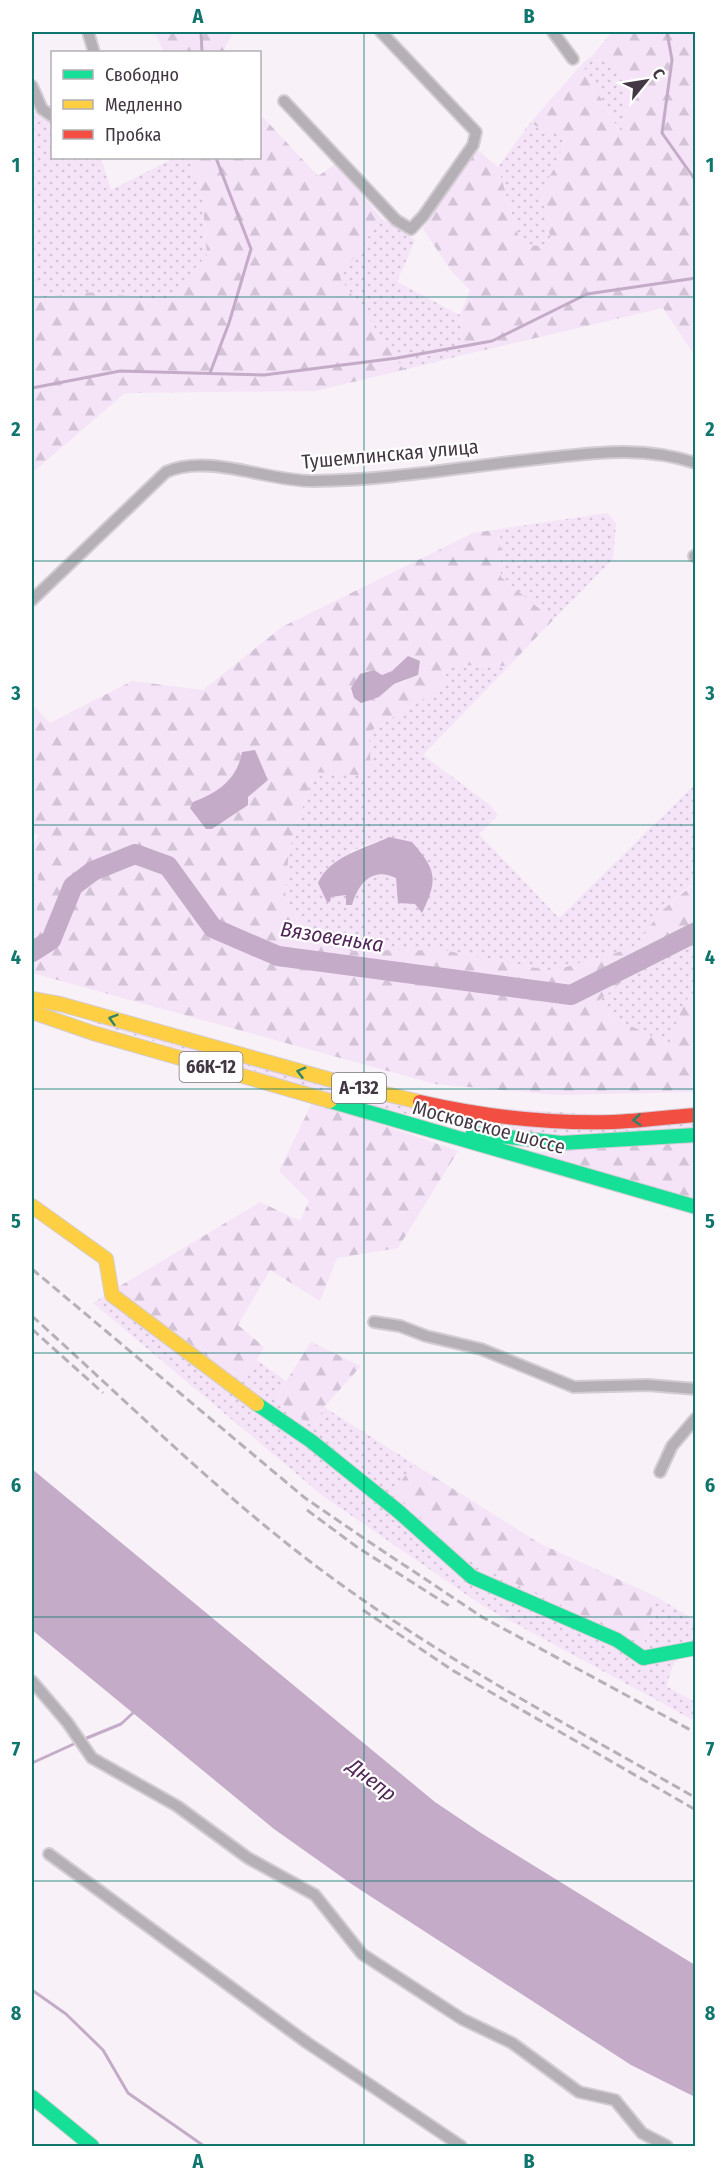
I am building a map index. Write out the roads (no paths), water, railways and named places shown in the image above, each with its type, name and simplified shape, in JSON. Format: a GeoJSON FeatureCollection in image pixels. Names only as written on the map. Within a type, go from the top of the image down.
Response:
{"type":"FeatureCollection","features":[{"type":"Feature","properties":{"kind":"main road","name":"А-132"},"geometry":{"type":"LineString","coordinates":[[32,999],[60,1004],[360,1088],[455,1110],[509,1117],[613,1122],[696,1115]]}},
{"type":"Feature","properties":{"kind":"main road","name":"Московское шоссе"},"geometry":{"type":"LineString","coordinates":[[32,1012],[93,1033],[696,1207]]}},
{"type":"Feature","properties":{"kind":"main road","name":"А-132"},"geometry":{"type":"LineString","coordinates":[[391,1120],[520,1140],[561,1143],[696,1135]]}},
{"type":"Feature","properties":{"kind":"main road"},"geometry":{"type":"LineString","coordinates":[[32,1206],[106,1259],[112,1295],[229,1385],[311,1441],[398,1510],[472,1578],[617,1640],[643,1658],[696,1648]]}},
{"type":"Feature","properties":{"kind":"main road"},"geometry":{"type":"LineString","coordinates":[[32,2097],[92,2146]]}},
{"type":"Feature","properties":{"kind":"street"},"geometry":{"type":"LineString","coordinates":[[88,32],[94,51]]}},
{"type":"Feature","properties":{"kind":"street"},"geometry":{"type":"LineString","coordinates":[[284,101],[396,220],[411,229],[424,215],[473,145],[476,132],[381,32]]}},
{"type":"Feature","properties":{"kind":"street"},"geometry":{"type":"LineString","coordinates":[[554,32],[573,59]]}},
{"type":"Feature","properties":{"kind":"street"},"geometry":{"type":"LineString","coordinates":[[32,86],[42,109],[51,115]]}},
{"type":"Feature","properties":{"kind":"street","name":"Тушемлинская улица"},"geometry":{"type":"LineString","coordinates":[[32,600],[166,472],[176,467],[187,465],[221,468],[281,479],[313,481],[393,476],[642,450],[696,463]]}},
{"type":"Feature","properties":{"kind":"street"},"geometry":{"type":"LineString","coordinates":[[374,1322],[400,1326],[426,1336],[481,1349],[574,1387],[648,1385],[696,1389]]}},
{"type":"Feature","properties":{"kind":"street"},"geometry":{"type":"LineString","coordinates":[[660,1472],[672,1446],[696,1418]]}},
{"type":"Feature","properties":{"kind":"street"},"geometry":{"type":"LineString","coordinates":[[32,1681],[68,1722],[92,1758],[177,1806],[248,1858],[315,1895],[363,1954],[462,2019],[512,2043],[579,2092],[615,2100],[642,2133],[667,2146]]}},
{"type":"Feature","properties":{"kind":"street"},"geometry":{"type":"LineString","coordinates":[[49,1854],[296,2036],[461,2146]]}},
{"type":"Feature","properties":{"kind":"water"},"geometry":{"type":"Polygon","coordinates":[[[408,656],[420,661],[418,675],[394,684],[379,697],[361,703],[354,698],[351,688],[360,674],[374,670],[382,675],[392,671],[408,656]]]}},
{"type":"Feature","properties":{"kind":"water"},"geometry":{"type":"Polygon","coordinates":[[[255,750],[268,780],[248,797],[248,805],[212,829],[206,829],[190,808],[193,802],[219,789],[231,777],[242,752],[255,750]]]}},
{"type":"Feature","properties":{"kind":"water"},"geometry":{"type":"Polygon","coordinates":[[[389,837],[412,842],[430,868],[431,892],[422,913],[415,904],[398,903],[396,878],[380,874],[367,879],[362,884],[352,905],[346,905],[346,895],[331,897],[330,902],[327,902],[318,883],[323,874],[349,854],[389,837]]]}},
{"type":"Feature","properties":{"kind":"water","name":"Днепр"},"geometry":{"type":"Polygon","coordinates":[[[32,1469],[435,1802],[481,1833],[695,1965],[695,2097],[631,2065],[353,1885],[274,1829],[32,1630],[32,1469]]]}},
{"type":"Feature","properties":{"kind":"waterway"},"geometry":{"type":"LineString","coordinates":[[201,32],[202,51]]}},
{"type":"Feature","properties":{"kind":"waterway"},"geometry":{"type":"LineString","coordinates":[[667,32],[672,60],[662,133],[696,181]]}},
{"type":"Feature","properties":{"kind":"waterway"},"geometry":{"type":"LineString","coordinates":[[210,373],[229,323],[251,249],[216,159]]}},
{"type":"Feature","properties":{"kind":"waterway"},"geometry":{"type":"LineString","coordinates":[[32,388],[120,371],[264,375],[397,358],[492,341],[587,294],[696,278]]}},
{"type":"Feature","properties":{"kind":"waterway","name":"Вязовенька"},"geometry":{"type":"LineString","coordinates":[[32,952],[51,940],[73,886],[93,871],[135,854],[168,866],[213,928],[278,956],[571,995],[696,932]]}},
{"type":"Feature","properties":{"kind":"waterway"},"geometry":{"type":"LineString","coordinates":[[82,1740],[121,1724],[134,1712]]}},
{"type":"Feature","properties":{"kind":"waterway"},"geometry":{"type":"LineString","coordinates":[[32,1763],[76,1743]]}},
{"type":"Feature","properties":{"kind":"waterway"},"geometry":{"type":"LineString","coordinates":[[32,1990],[66,2014],[103,2050],[128,2093],[204,2146]]}},
{"type":"Feature","properties":{"kind":"railway"},"geometry":{"type":"LineString","coordinates":[[32,1269],[305,1498],[482,1617],[696,1733]]}},
{"type":"Feature","properties":{"kind":"railway"},"geometry":{"type":"LineString","coordinates":[[32,1316],[220,1488],[298,1553],[339,1583],[425,1641],[696,1798]]}},
{"type":"Feature","properties":{"kind":"railway"},"geometry":{"type":"LineString","coordinates":[[32,1329],[103,1393]]}},
{"type":"Feature","properties":{"kind":"railway"},"geometry":{"type":"LineString","coordinates":[[307,1510],[357,1547],[451,1607]]}},
{"type":"Feature","properties":{"kind":"railway"},"geometry":{"type":"LineString","coordinates":[[363,1610],[452,1670],[696,1810]]}}]}
